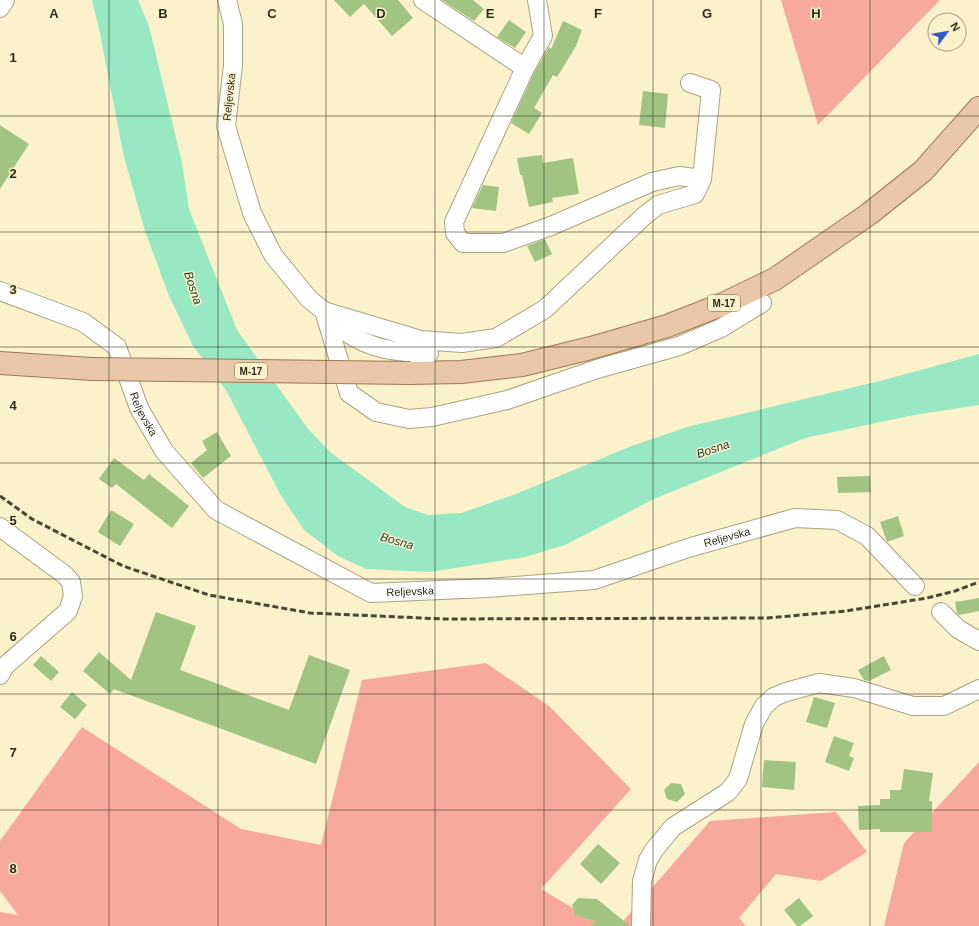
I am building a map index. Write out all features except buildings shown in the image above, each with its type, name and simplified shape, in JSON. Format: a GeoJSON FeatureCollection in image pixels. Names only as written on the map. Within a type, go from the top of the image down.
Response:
{"type":"FeatureCollection","features":[{"type":"Feature","properties":{"kind":"main road","name":"M-17"},"geometry":{"type":"LineString","coordinates":[[0,363],[92,369],[410,373],[461,372],[522,365],[591,348],[667,326],[721,305],[775,279],[869,214],[923,171],[979,108]]}},
{"type":"Feature","properties":{"kind":"street"},"geometry":{"type":"LineString","coordinates":[[0,8],[5,0]]}},
{"type":"Feature","properties":{"kind":"street","name":"Reljevska"},"geometry":{"type":"LineString","coordinates":[[227,0],[233,24],[233,65],[226,126],[252,213],[273,255],[309,299],[324,312],[336,326],[361,342],[393,352],[428,354]]}},
{"type":"Feature","properties":{"kind":"street"},"geometry":{"type":"LineString","coordinates":[[423,0],[525,68]]}},
{"type":"Feature","properties":{"kind":"street"},"geometry":{"type":"LineString","coordinates":[[537,0],[543,36],[525,68],[454,222],[455,233],[463,243],[504,243],[551,226],[652,182],[679,176],[702,179]]}},
{"type":"Feature","properties":{"kind":"street"},"geometry":{"type":"LineString","coordinates":[[324,312],[421,340],[462,343],[496,338],[545,309],[644,216],[658,205],[695,194],[702,179],[711,90],[690,83]]}},
{"type":"Feature","properties":{"kind":"street","name":"Reljevska"},"geometry":{"type":"LineString","coordinates":[[0,291],[83,322],[117,347],[139,408],[164,451],[216,510],[371,593],[487,588],[594,580],[688,548],[795,518],[837,520],[867,536],[915,586]]}},
{"type":"Feature","properties":{"kind":"street"},"geometry":{"type":"LineString","coordinates":[[324,312],[349,392],[376,412],[410,419],[432,417],[507,400],[597,369],[679,346],[721,328],[762,302]]}},
{"type":"Feature","properties":{"kind":"street"},"geometry":{"type":"LineString","coordinates":[[0,527],[65,575],[71,582],[73,596],[68,611],[5,666],[0,675]]}},
{"type":"Feature","properties":{"kind":"street"},"geometry":{"type":"LineString","coordinates":[[941,612],[958,629],[979,641]]}},
{"type":"Feature","properties":{"kind":"street"},"geometry":{"type":"LineString","coordinates":[[641,926],[642,881],[648,860],[654,850],[674,827],[728,792],[738,779],[754,724],[764,706],[774,697],[786,692],[819,683],[854,688],[913,706],[944,706],[979,690]]}},
{"type":"Feature","properties":{"kind":"shaded area"},"geometry":{"type":"Polygon","coordinates":[[[781,0],[940,0],[927,12],[818,125],[781,0]]]}},
{"type":"Feature","properties":{"kind":"shaded area"},"geometry":{"type":"Polygon","coordinates":[[[486,663],[549,706],[631,789],[541,889],[603,926],[0,926],[0,912],[18,915],[0,891],[0,841],[82,727],[241,829],[321,845],[362,680],[486,663]]]}},
{"type":"Feature","properties":{"kind":"shaded area"},"geometry":{"type":"Polygon","coordinates":[[[979,762],[979,926],[884,926],[904,843],[979,762]]]}},
{"type":"Feature","properties":{"kind":"shaded area"},"geometry":{"type":"Polygon","coordinates":[[[836,812],[867,852],[821,881],[776,874],[739,918],[746,926],[619,926],[710,821],[836,812]]]}},
{"type":"Feature","properties":{"kind":"water","name":"Bosna"},"geometry":{"type":"Polygon","coordinates":[[[92,0],[138,0],[149,26],[182,163],[189,209],[237,330],[308,429],[330,452],[405,507],[428,515],[461,513],[516,494],[629,447],[687,427],[880,381],[979,354],[979,405],[914,415],[805,438],[656,498],[565,545],[525,557],[430,572],[366,569],[338,556],[304,530],[280,494],[226,390],[193,346],[169,296],[145,231],[124,157],[92,0]]]}},
{"type":"Feature","properties":{"kind":"railway"},"geometry":{"type":"LineString","coordinates":[[0,496],[32,519],[123,566],[209,595],[310,613],[444,619],[767,618],[846,611],[927,598],[955,591],[979,582]]}}]}
